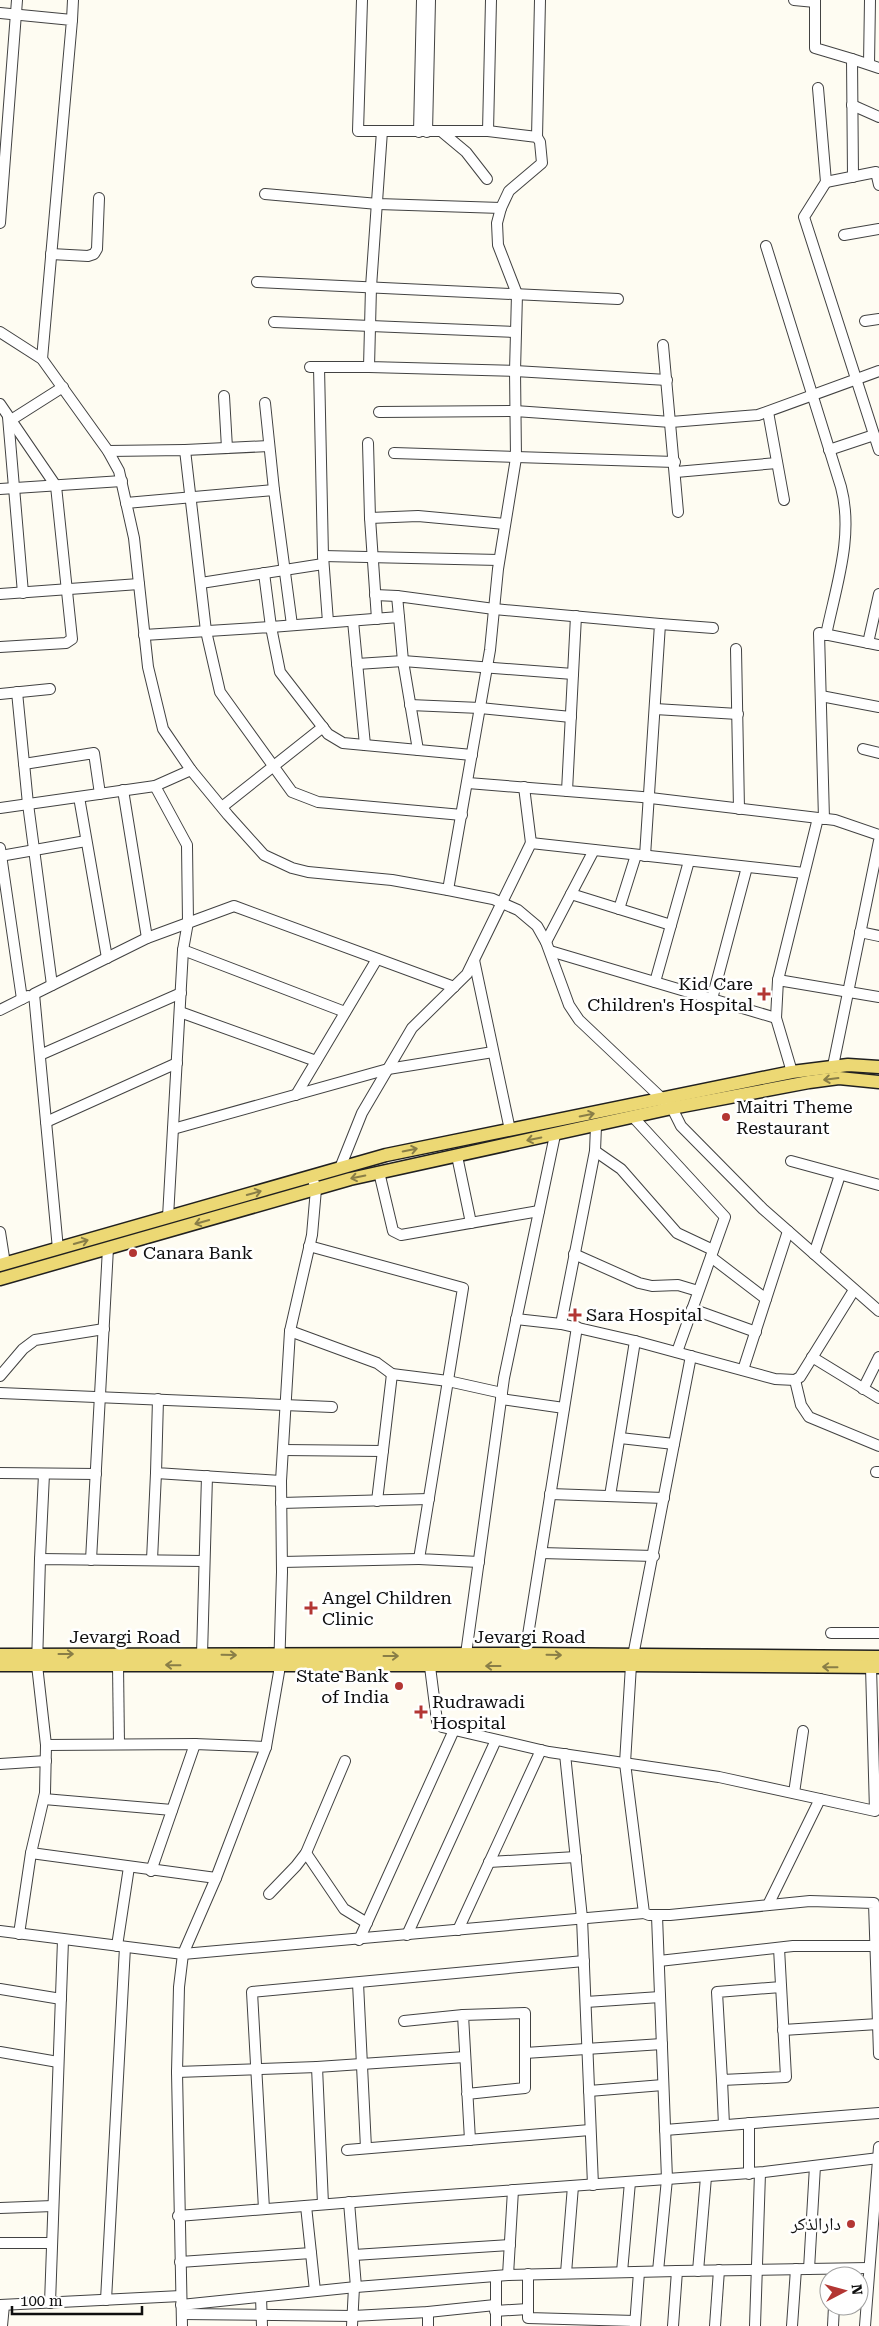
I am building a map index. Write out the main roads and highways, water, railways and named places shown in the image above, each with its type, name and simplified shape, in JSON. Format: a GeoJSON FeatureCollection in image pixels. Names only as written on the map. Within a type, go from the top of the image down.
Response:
{"type":"FeatureCollection","features":[{"type":"Feature","properties":{"kind":"main road"},"geometry":{"type":"LineString","coordinates":[[3,1265],[386,1155],[618,1108],[660,1097],[792,1072],[832,1066],[879,1067]]}},
{"type":"Feature","properties":{"kind":"main road"},"geometry":{"type":"LineString","coordinates":[[0,1279],[379,1172],[634,1118],[672,1108],[809,1082],[839,1078],[879,1082]]}},
{"type":"Feature","properties":{"kind":"main road","name":"Jevargi Road"},"geometry":{"type":"LineString","coordinates":[[0,1655],[37,1659],[202,1655],[279,1661],[429,1661],[466,1654],[525,1654],[632,1660],[876,1664]]}},
{"type":"Feature","properties":{"kind":"main road"},"geometry":{"type":"LineString","coordinates":[[0,1665],[37,1659],[118,1665],[279,1661]]}},
{"type":"Feature","properties":{"kind":"main road"},"geometry":{"type":"LineString","coordinates":[[429,1661],[632,1660]]}},
{"type":"Feature","properties":{"kind":"place","name":"Kid Care Children's Hospital"},"geometry":{"type":"Point","coordinates":[764,994]}},
{"type":"Feature","properties":{"kind":"place","name":"Maitri Theme Restaurant"},"geometry":{"type":"Point","coordinates":[726,1117]}},
{"type":"Feature","properties":{"kind":"place","name":"Canara Bank"},"geometry":{"type":"Point","coordinates":[133,1253]}},
{"type":"Feature","properties":{"kind":"place","name":"Sara Hospital"},"geometry":{"type":"Point","coordinates":[575,1315]}},
{"type":"Feature","properties":{"kind":"place","name":"Angel Children Clinic"},"geometry":{"type":"Point","coordinates":[311,1608]}},
{"type":"Feature","properties":{"kind":"place","name":"State Bank of India"},"geometry":{"type":"Point","coordinates":[399,1686]}},
{"type":"Feature","properties":{"kind":"place","name":"Rudrawadi Hospital"},"geometry":{"type":"Point","coordinates":[421,1712]}},
{"type":"Feature","properties":{"kind":"place","name":"دارالذکر"},"geometry":{"type":"Point","coordinates":[851,2224]}}]}
